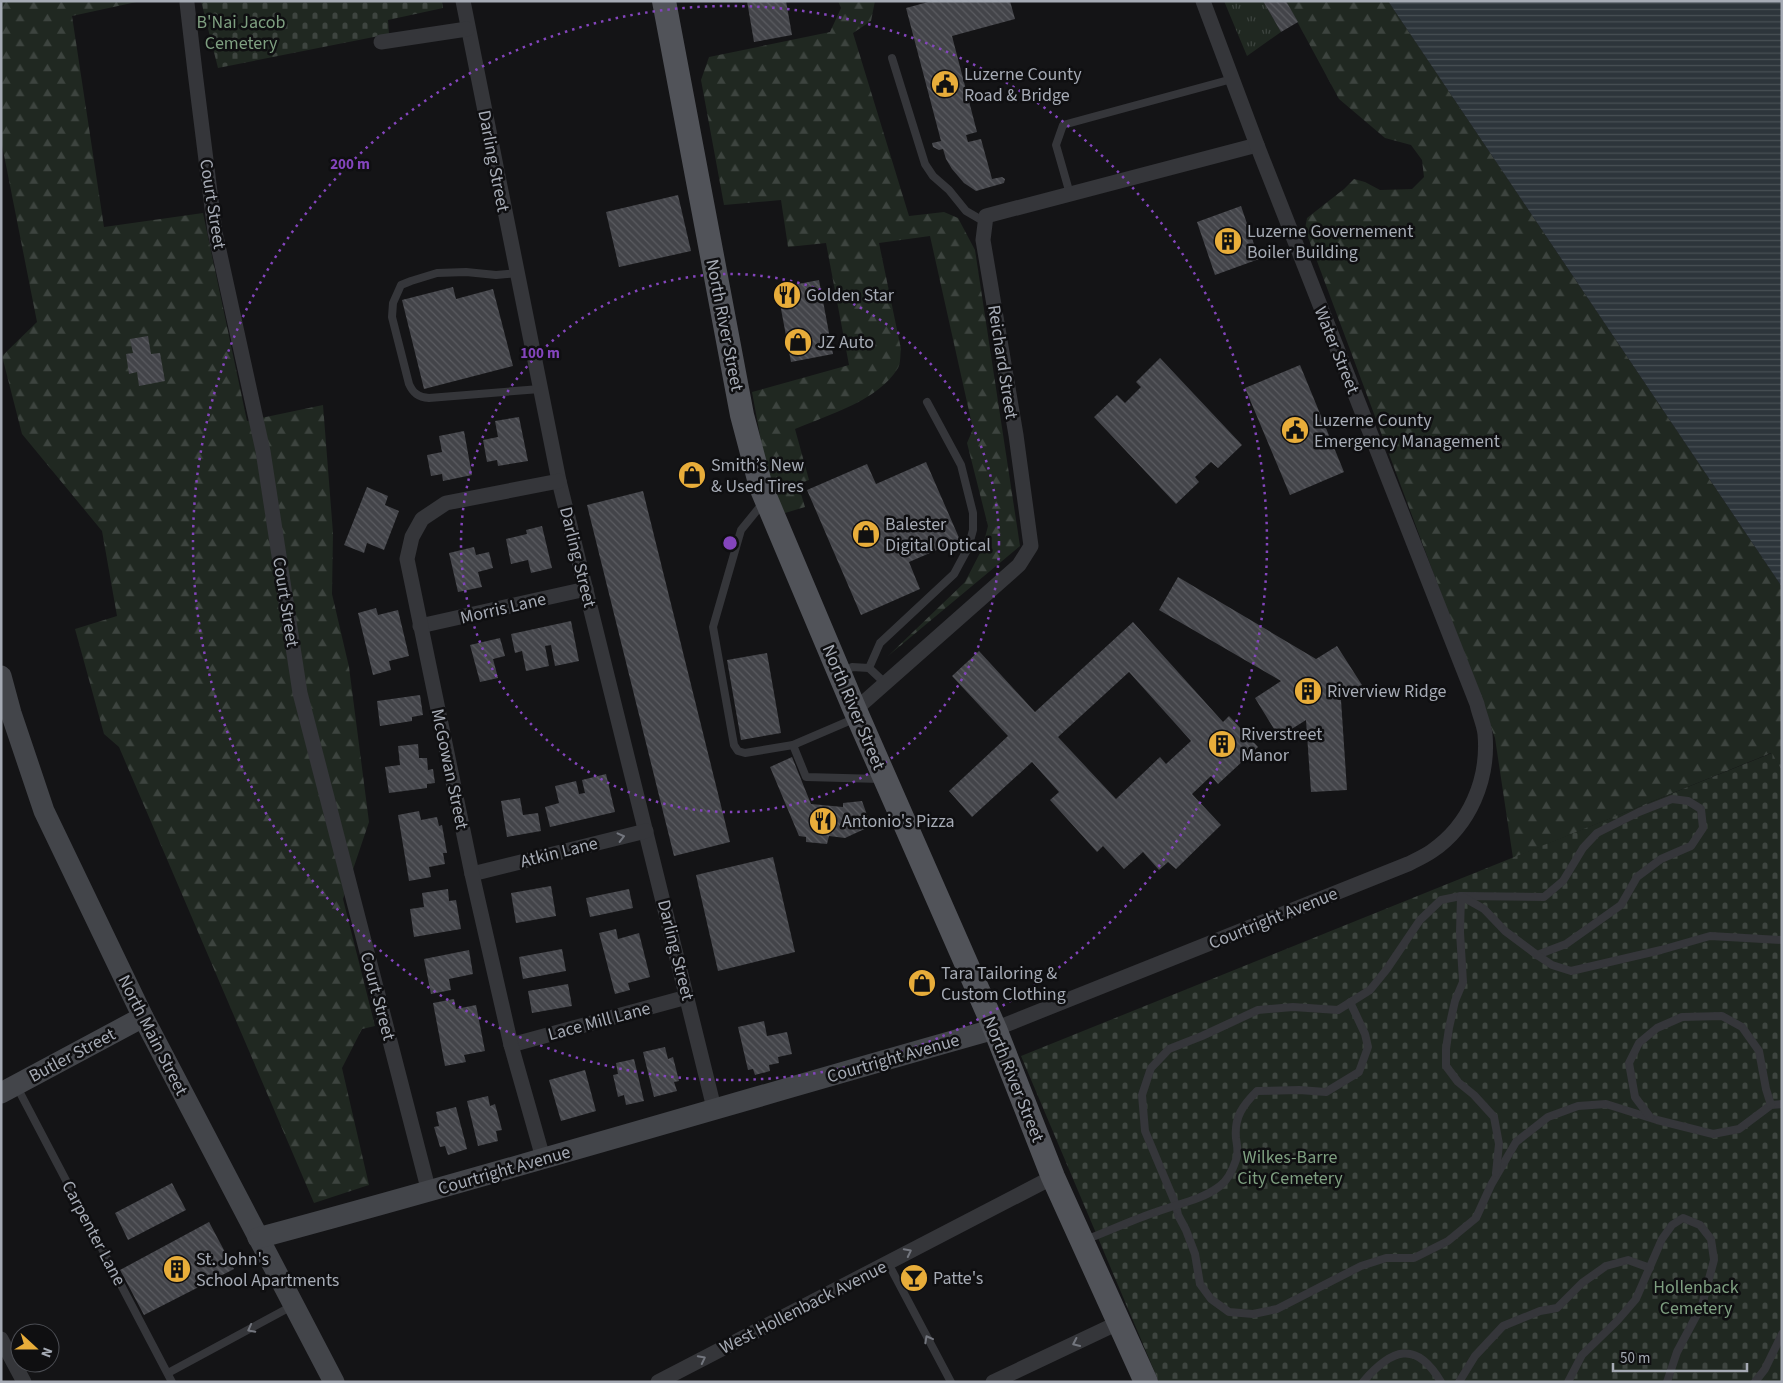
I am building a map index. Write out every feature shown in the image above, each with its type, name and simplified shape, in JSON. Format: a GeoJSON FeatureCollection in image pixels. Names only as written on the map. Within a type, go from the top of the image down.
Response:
{"type":"FeatureCollection","features":[{"type":"Feature","properties":{"kind":"main road","name":"North River Street"},"geometry":{"type":"LineString","coordinates":[[664,1],[742,415],[761,487],[856,714],[994,1029],[1054,1177],[1146,1382]]}},
{"type":"Feature","properties":{"kind":"main road","name":"North Main Street"},"geometry":{"type":"LineString","coordinates":[[1,676],[11,713],[44,812],[143,1017],[334,1382]]}},
{"type":"Feature","properties":{"kind":"main road","name":"Butler Street"},"geometry":{"type":"LineString","coordinates":[[9,1089],[143,1017]]}},
{"type":"Feature","properties":{"kind":"main road","name":"Courtright Avenue"},"geometry":{"type":"LineString","coordinates":[[258,1238],[429,1192],[714,1108],[994,1029]]}},
{"type":"Feature","properties":{"kind":"street","name":"Darling Street"},"geometry":{"type":"LineString","coordinates":[[463,1],[559,481],[714,1108]]}},
{"type":"Feature","properties":{"kind":"street","name":"Water Street"},"geometry":{"type":"LineString","coordinates":[[1203,1],[1256,145],[1477,704],[1484,732],[1486,758],[1480,786]]}},
{"type":"Feature","properties":{"kind":"street","name":"Court Street"},"geometry":{"type":"LineString","coordinates":[[187,3],[215,232],[263,451],[300,693],[429,1192]]}},
{"type":"Feature","properties":{"kind":"street"},"geometry":{"type":"LineString","coordinates":[[381,42],[467,28]]}},
{"type":"Feature","properties":{"kind":"street"},"geometry":{"type":"LineString","coordinates":[[985,222],[986,216],[1256,145]]}},
{"type":"Feature","properties":{"kind":"street","name":"Reichard Street"},"geometry":{"type":"LineString","coordinates":[[856,714],[885,683],[1019,566],[1030,546],[1016,435],[983,240],[985,222]]}},
{"type":"Feature","properties":{"kind":"street","name":"McGowan Street"},"geometry":{"type":"LineString","coordinates":[[543,1158],[511,1046],[472,874],[407,559],[412,537],[422,519],[446,503],[559,481]]}},
{"type":"Feature","properties":{"kind":"street","name":"Morris Lane"},"geometry":{"type":"LineString","coordinates":[[420,626],[586,589]]}},
{"type":"Feature","properties":{"kind":"street","name":"Courtright Avenue"},"geometry":{"type":"LineString","coordinates":[[994,1029],[1408,864],[1433,850],[1455,830],[1469,810],[1480,786]]}},
{"type":"Feature","properties":{"kind":"street","name":"Atkin Lane"},"geometry":{"type":"LineString","coordinates":[[472,874],[646,831]]}},
{"type":"Feature","properties":{"kind":"street","name":"Lace Mill Lane"},"geometry":{"type":"LineString","coordinates":[[511,1046],[687,997]]}},
{"type":"Feature","properties":{"kind":"street","name":"West Hollenback Avenue"},"geometry":{"type":"LineString","coordinates":[[658,1382],[1054,1177]]}},
{"type":"Feature","properties":{"kind":"street"},"geometry":{"type":"LineString","coordinates":[[993,1382],[1120,1322]]}},
{"type":"Feature","properties":{"kind":"street"},"geometry":{"type":"LineString","coordinates":[[1,1339],[24,1382]]}},
{"type":"Feature","properties":{"kind":"lane"},"geometry":{"type":"LineString","coordinates":[[892,58],[925,164],[966,211],[985,222]]}},
{"type":"Feature","properties":{"kind":"lane"},"geometry":{"type":"LineString","coordinates":[[1070,194],[1056,145],[1063,126],[1232,79]]}},
{"type":"Feature","properties":{"kind":"lane"},"geometry":{"type":"LineString","coordinates":[[517,273],[496,275],[466,272],[437,273],[411,281],[401,285],[393,303],[392,317],[409,384],[413,392],[420,397],[428,398],[540,389]]}},
{"type":"Feature","properties":{"kind":"lane"},"geometry":{"type":"LineString","coordinates":[[869,668],[880,643],[954,574],[968,548],[973,530],[973,513],[961,465],[927,402]]}},
{"type":"Feature","properties":{"kind":"lane"},"geometry":{"type":"LineString","coordinates":[[766,500],[741,530],[713,627],[734,745],[738,751],[745,753],[792,745],[856,714]]}},
{"type":"Feature","properties":{"kind":"lane"},"geometry":{"type":"LineString","coordinates":[[840,675],[852,667],[869,668],[885,683]]}},
{"type":"Feature","properties":{"kind":"lane"},"geometry":{"type":"LineString","coordinates":[[792,745],[806,777],[885,779]]}},
{"type":"Feature","properties":{"kind":"lane"},"geometry":{"type":"LineString","coordinates":[[1537,955],[1566,944],[1594,925],[1621,905],[1637,877],[1661,859],[1691,846],[1703,828],[1701,809],[1688,801],[1672,799],[1639,812],[1597,833],[1583,848],[1563,881],[1544,897],[1461,896],[1441,900],[1420,920],[1387,970],[1370,990],[1338,1010],[1293,1008],[1258,1010],[1169,1049],[1151,1068],[1142,1095],[1146,1131],[1195,1254],[1200,1284],[1211,1299],[1229,1312],[1253,1314],[1277,1309],[1361,1266],[1386,1258],[1414,1258],[1448,1241],[1476,1218],[1496,1175],[1516,1142],[1548,1117],[1578,1106],[1606,1104],[1713,1134],[1739,1129],[1771,1105],[1782,1104]]}},
{"type":"Feature","properties":{"kind":"lane"},"geometry":{"type":"LineString","coordinates":[[1461,896],[1484,909],[1505,931],[1537,955],[1552,965],[1572,970],[1608,963],[1710,936],[1782,940]]}},
{"type":"Feature","properties":{"kind":"lane"},"geometry":{"type":"LineString","coordinates":[[1461,896],[1460,932],[1463,982],[1455,1001],[1449,1028],[1446,1066],[1458,1082],[1474,1095],[1494,1116],[1499,1144],[1496,1175]]}},
{"type":"Feature","properties":{"kind":"lane"},"geometry":{"type":"LineString","coordinates":[[1083,1241],[1155,1212],[1198,1199],[1221,1186],[1232,1170],[1238,1154],[1236,1120],[1246,1101],[1257,1091],[1299,1090],[1326,1092],[1360,1072],[1368,1047],[1365,1034],[1350,1002]]}},
{"type":"Feature","properties":{"kind":"lane"},"geometry":{"type":"LineString","coordinates":[[1650,1117],[1636,1097],[1629,1063],[1639,1043],[1657,1028],[1682,1017],[1722,1016],[1742,1027],[1759,1051],[1771,1105]]}},
{"type":"Feature","properties":{"kind":"lane","name":"Carpenter Lane"},"geometry":{"type":"LineString","coordinates":[[9,1089],[172,1382]]}},
{"type":"Feature","properties":{"kind":"lane"},"geometry":{"type":"LineString","coordinates":[[1568,1382],[1582,1355],[1617,1321],[1636,1299],[1662,1239],[1672,1225],[1683,1218],[1700,1225],[1711,1239],[1714,1260],[1702,1305],[1677,1352],[1666,1382]]}},
{"type":"Feature","properties":{"kind":"lane"},"geometry":{"type":"LineString","coordinates":[[1459,1382],[1475,1356],[1503,1326],[1540,1312],[1557,1308],[1582,1283],[1606,1266],[1628,1260],[1650,1268]]}},
{"type":"Feature","properties":{"kind":"lane"},"geometry":{"type":"LineString","coordinates":[[888,1263],[951,1382]]}},
{"type":"Feature","properties":{"kind":"lane"},"geometry":{"type":"LineString","coordinates":[[168,1374],[294,1306]]}},
{"type":"Feature","properties":{"kind":"lane"},"geometry":{"type":"LineString","coordinates":[[1755,1382],[1765,1369],[1782,1334]]}},
{"type":"Feature","properties":{"kind":"lane"},"geometry":{"type":"LineString","coordinates":[[1363,1382],[1375,1367],[1395,1354],[1410,1352],[1425,1360],[1441,1382]]}},
{"type":"Feature","properties":{"kind":"green space"},"geometry":{"type":"Polygon","coordinates":[[[1,1],[141,1],[72,16],[104,227],[203,213],[247,421],[323,405],[333,533],[332,594],[349,667],[369,822],[343,899],[375,1026],[362,1029],[342,1068],[369,1185],[314,1203],[119,747],[104,734],[75,629],[117,616],[102,531],[22,434],[2,356],[37,322],[1,140],[1,1]]]}},
{"type":"Feature","properties":{"kind":"green space","name":"B'Nai Jacob Cemetery"},"geometry":{"type":"Polygon","coordinates":[[[201,1],[442,1],[443,8],[388,20],[389,34],[218,68],[201,1]]]}},
{"type":"Feature","properties":{"kind":"green space"},"geometry":{"type":"Polygon","coordinates":[[[838,1],[875,1],[871,21],[853,33],[909,216],[944,212],[958,218],[975,250],[1020,546],[888,656],[965,582],[982,549],[988,526],[967,443],[973,429],[930,236],[879,243],[901,349],[899,366],[889,379],[866,398],[838,412],[795,429],[809,480],[798,484],[805,507],[785,513],[768,479],[752,392],[849,365],[826,243],[788,247],[781,200],[724,205],[701,80],[709,57],[830,32],[841,8],[838,1]]]}},
{"type":"Feature","properties":{"kind":"green space"},"geometry":{"type":"Polygon","coordinates":[[[1224,1],[1263,1],[1281,32],[1247,56],[1224,1]]]}},
{"type":"Feature","properties":{"kind":"green space"},"geometry":{"type":"Polygon","coordinates":[[[1286,1],[1388,1],[1782,587],[1782,771],[1771,753],[1513,858],[1495,738],[1305,229],[1307,218],[1354,179],[1365,182],[1380,190],[1412,189],[1424,177],[1422,160],[1411,145],[1385,138],[1339,99],[1286,1]]]}},
{"type":"Feature","properties":{"kind":"green space","name":"Wilkes-Barre City Cemetery"},"geometry":{"type":"Polygon","coordinates":[[[1772,753],[1782,771],[1782,1382],[1159,1382],[1021,1056],[1772,753]]]}},
{"type":"Feature","properties":{"kind":"shaded area"},"geometry":{"type":"Polygon","coordinates":[[[1388,1],[1782,1],[1782,587],[1388,1]]]}},
{"type":"Feature","properties":{"kind":"building"},"geometry":{"type":"Polygon","coordinates":[[[747,1],[786,1],[792,35],[754,42],[747,1]]]}},
{"type":"Feature","properties":{"kind":"building","name":"Luzerne County Road & Bridge"},"geometry":{"type":"Polygon","coordinates":[[[932,1],[1010,1],[1015,19],[952,36],[977,132],[966,135],[968,142],[981,139],[992,179],[1002,177],[1005,179],[1004,183],[976,191],[964,183],[952,169],[943,149],[939,150],[933,147],[932,143],[941,141],[906,8],[932,1]]]}},
{"type":"Feature","properties":{"kind":"building"},"geometry":{"type":"Polygon","coordinates":[[[1263,1],[1286,1],[1298,22],[1281,32],[1263,1]]]}},
{"type":"Feature","properties":{"kind":"building"},"geometry":{"type":"Polygon","coordinates":[[[678,195],[691,251],[619,267],[606,212],[678,195]]]}},
{"type":"Feature","properties":{"kind":"building","name":"Luzerne Governement Boiler Building"},"geometry":{"type":"Polygon","coordinates":[[[1241,206],[1259,259],[1215,275],[1197,222],[1241,206]]]}},
{"type":"Feature","properties":{"kind":"building"},"geometry":{"type":"Polygon","coordinates":[[[819,280],[833,354],[791,362],[777,288],[819,280]]]}},
{"type":"Feature","properties":{"kind":"building"},"geometry":{"type":"Polygon","coordinates":[[[453,287],[456,299],[493,289],[513,366],[424,389],[402,300],[453,287]]]}},
{"type":"Feature","properties":{"kind":"building"},"geometry":{"type":"Polygon","coordinates":[[[148,336],[151,354],[160,353],[165,381],[139,386],[137,372],[129,374],[126,354],[133,353],[130,339],[148,336]]]}},
{"type":"Feature","properties":{"kind":"building"},"geometry":{"type":"Polygon","coordinates":[[[1160,358],[1242,445],[1218,468],[1211,462],[1195,477],[1199,482],[1176,504],[1094,417],[1117,395],[1125,403],[1141,387],[1136,382],[1160,358]]]}},
{"type":"Feature","properties":{"kind":"building","name":"Luzerne County Emergency Management"},"geometry":{"type":"Polygon","coordinates":[[[1300,365],[1344,472],[1290,495],[1245,388],[1300,365]]]}},
{"type":"Feature","properties":{"kind":"building"},"geometry":{"type":"Polygon","coordinates":[[[519,417],[528,461],[498,466],[497,460],[487,462],[483,440],[498,437],[495,421],[519,417]]]}},
{"type":"Feature","properties":{"kind":"building"},"geometry":{"type":"Polygon","coordinates":[[[464,431],[472,475],[443,481],[442,474],[431,476],[427,455],[442,452],[439,436],[464,431]]]}},
{"type":"Feature","properties":{"kind":"building"},"geometry":{"type":"Polygon","coordinates":[[[926,462],[960,540],[909,562],[920,589],[861,615],[807,490],[867,464],[876,484],[926,462]]]}},
{"type":"Feature","properties":{"kind":"building"},"geometry":{"type":"Polygon","coordinates":[[[367,487],[388,496],[385,505],[399,511],[384,550],[367,543],[364,553],[344,545],[367,487]]]}},
{"type":"Feature","properties":{"kind":"building"},"geometry":{"type":"Polygon","coordinates":[[[643,491],[730,842],[674,856],[587,505],[643,491]]]}},
{"type":"Feature","properties":{"kind":"building"},"geometry":{"type":"Polygon","coordinates":[[[542,526],[552,568],[531,573],[528,560],[511,564],[506,539],[527,534],[526,530],[542,526]]]}},
{"type":"Feature","properties":{"kind":"building"},"geometry":{"type":"Polygon","coordinates":[[[474,547],[476,555],[489,552],[493,568],[478,572],[482,587],[458,592],[449,553],[474,547]]]}},
{"type":"Feature","properties":{"kind":"building","name":"Riverview Ridge"},"geometry":{"type":"Polygon","coordinates":[[[1178,577],[1316,659],[1337,646],[1362,685],[1337,700],[1341,700],[1347,790],[1311,792],[1306,720],[1279,737],[1255,698],[1281,681],[1159,610],[1178,577]]]}},
{"type":"Feature","properties":{"kind":"building"},"geometry":{"type":"Polygon","coordinates":[[[376,608],[378,615],[398,610],[409,656],[389,661],[391,670],[373,675],[358,613],[376,608]]]}},
{"type":"Feature","properties":{"kind":"building"},"geometry":{"type":"Polygon","coordinates":[[[571,621],[579,661],[555,666],[551,645],[545,646],[549,666],[526,671],[522,651],[515,653],[511,634],[571,621]]]}},
{"type":"Feature","properties":{"kind":"building","name":"Riverstreet Manor"},"geometry":{"type":"Polygon","coordinates":[[[1133,622],[1223,722],[1229,716],[1258,747],[1218,784],[1211,776],[1192,794],[1221,825],[1176,869],[1168,862],[1159,870],[1143,852],[1124,869],[1103,846],[1097,852],[1050,800],[1059,792],[1032,762],[972,817],[949,791],[1008,736],[952,676],[979,651],[1035,712],[1133,622]],[[1129,672],[1058,737],[1116,799],[1160,757],[1166,764],[1191,741],[1129,672]]]}},
{"type":"Feature","properties":{"kind":"building"},"geometry":{"type":"Polygon","coordinates":[[[500,638],[505,656],[493,659],[498,678],[480,682],[470,645],[500,638]]]}},
{"type":"Feature","properties":{"kind":"building"},"geometry":{"type":"Polygon","coordinates":[[[767,653],[781,733],[741,740],[727,660],[767,653]]]}},
{"type":"Feature","properties":{"kind":"building"},"geometry":{"type":"Polygon","coordinates":[[[420,695],[423,715],[412,717],[412,721],[380,726],[377,701],[420,695]]]}},
{"type":"Feature","properties":{"kind":"building"},"geometry":{"type":"Polygon","coordinates":[[[418,744],[419,758],[427,758],[428,770],[433,769],[435,783],[427,784],[427,788],[389,793],[385,767],[400,765],[398,746],[418,744]]]}},
{"type":"Feature","properties":{"kind":"building"},"geometry":{"type":"Polygon","coordinates":[[[792,757],[811,804],[843,807],[843,803],[862,801],[871,826],[845,838],[829,836],[827,844],[806,842],[806,837],[799,836],[770,767],[792,757]]]}},
{"type":"Feature","properties":{"kind":"building"},"geometry":{"type":"Polygon","coordinates":[[[606,774],[615,812],[550,827],[545,807],[559,803],[555,786],[576,781],[579,794],[585,793],[582,780],[606,774]]]}},
{"type":"Feature","properties":{"kind":"building"},"geometry":{"type":"Polygon","coordinates":[[[520,798],[523,815],[538,813],[541,831],[507,837],[501,801],[520,798]]]}},
{"type":"Feature","properties":{"kind":"building"},"geometry":{"type":"Polygon","coordinates":[[[419,811],[421,820],[437,817],[439,826],[442,825],[447,853],[443,853],[445,864],[429,867],[431,877],[409,881],[398,815],[419,811]]]}},
{"type":"Feature","properties":{"kind":"building"},"geometry":{"type":"Polygon","coordinates":[[[773,857],[795,952],[718,971],[696,875],[773,857]]]}},
{"type":"Feature","properties":{"kind":"building"},"geometry":{"type":"Polygon","coordinates":[[[551,886],[556,916],[516,923],[511,893],[551,886]]]}},
{"type":"Feature","properties":{"kind":"building"},"geometry":{"type":"Polygon","coordinates":[[[448,889],[449,901],[456,900],[461,929],[414,937],[410,909],[424,907],[422,893],[448,889]]]}},
{"type":"Feature","properties":{"kind":"building"},"geometry":{"type":"Polygon","coordinates":[[[629,889],[633,908],[590,917],[586,898],[629,889]]]}},
{"type":"Feature","properties":{"kind":"building"},"geometry":{"type":"Polygon","coordinates":[[[616,929],[618,939],[639,933],[650,977],[628,983],[630,990],[615,994],[599,933],[616,929]]]}},
{"type":"Feature","properties":{"kind":"building"},"geometry":{"type":"Polygon","coordinates":[[[562,949],[566,971],[523,979],[519,957],[562,949]]]}},
{"type":"Feature","properties":{"kind":"building"},"geometry":{"type":"Polygon","coordinates":[[[469,950],[473,974],[449,979],[451,990],[431,994],[424,959],[469,950]]]}},
{"type":"Feature","properties":{"kind":"building"},"geometry":{"type":"Polygon","coordinates":[[[568,984],[572,1006],[532,1013],[528,991],[568,984]]]}},
{"type":"Feature","properties":{"kind":"building"},"geometry":{"type":"Polygon","coordinates":[[[454,999],[456,1009],[476,1005],[485,1051],[464,1055],[466,1062],[445,1066],[433,1003],[454,999]]]}},
{"type":"Feature","properties":{"kind":"building"},"geometry":{"type":"Polygon","coordinates":[[[764,1021],[767,1036],[787,1032],[792,1054],[778,1057],[779,1063],[769,1065],[770,1071],[755,1075],[753,1069],[748,1070],[738,1027],[764,1021]]]}},
{"type":"Feature","properties":{"kind":"building"},"geometry":{"type":"Polygon","coordinates":[[[665,1047],[668,1059],[673,1057],[679,1081],[674,1082],[677,1091],[654,1097],[643,1052],[665,1047]]]}},
{"type":"Feature","properties":{"kind":"building"},"geometry":{"type":"Polygon","coordinates":[[[634,1059],[644,1101],[626,1105],[624,1095],[618,1097],[613,1075],[618,1074],[616,1063],[634,1059]]]}},
{"type":"Feature","properties":{"kind":"building"},"geometry":{"type":"Polygon","coordinates":[[[585,1070],[596,1111],[561,1121],[549,1080],[585,1070]]]}},
{"type":"Feature","properties":{"kind":"building"},"geometry":{"type":"Polygon","coordinates":[[[488,1096],[490,1106],[495,1104],[502,1130],[496,1131],[498,1141],[478,1146],[467,1101],[488,1096]]]}},
{"type":"Feature","properties":{"kind":"building"},"geometry":{"type":"Polygon","coordinates":[[[456,1107],[467,1149],[448,1155],[445,1146],[440,1147],[434,1127],[439,1126],[436,1112],[456,1107]]]}},
{"type":"Feature","properties":{"kind":"building"},"geometry":{"type":"Polygon","coordinates":[[[172,1183],[186,1210],[128,1240],[115,1213],[172,1183]]]}},
{"type":"Feature","properties":{"kind":"building","name":"St. John's School Apartments"},"geometry":{"type":"Polygon","coordinates":[[[209,1222],[234,1269],[144,1315],[120,1270],[209,1222]]]}},
{"type":"Feature","properties":{"kind":"place","name":"Luzerne County Road & Bridge"},"geometry":{"type":"Point","coordinates":[945,84]}},
{"type":"Feature","properties":{"kind":"place","name":"Luzerne Governement Boiler Building"},"geometry":{"type":"Point","coordinates":[1228,241]}},
{"type":"Feature","properties":{"kind":"place","name":"Golden Star"},"geometry":{"type":"Point","coordinates":[787,295]}},
{"type":"Feature","properties":{"kind":"place","name":"JZ Auto"},"geometry":{"type":"Point","coordinates":[798,342]}},
{"type":"Feature","properties":{"kind":"place","name":"Luzerne County Emergency Management"},"geometry":{"type":"Point","coordinates":[1295,430]}},
{"type":"Feature","properties":{"kind":"place","name":"Smith’s New & Used Tires"},"geometry":{"type":"Point","coordinates":[692,475]}},
{"type":"Feature","properties":{"kind":"place","name":"Balester Digital Optical"},"geometry":{"type":"Point","coordinates":[866,534]}},
{"type":"Feature","properties":{"kind":"place","name":"Riverview Ridge"},"geometry":{"type":"Point","coordinates":[1308,691]}},
{"type":"Feature","properties":{"kind":"place","name":"Riverstreet Manor"},"geometry":{"type":"Point","coordinates":[1222,744]}},
{"type":"Feature","properties":{"kind":"place","name":"Antonio's Pizza"},"geometry":{"type":"Point","coordinates":[823,821]}},
{"type":"Feature","properties":{"kind":"place","name":"Tara Tailoring & Custom Clothing"},"geometry":{"type":"Point","coordinates":[922,983]}},
{"type":"Feature","properties":{"kind":"place","name":"St. John's School Apartments"},"geometry":{"type":"Point","coordinates":[177,1269]}},
{"type":"Feature","properties":{"kind":"place","name":"Patte's"},"geometry":{"type":"Point","coordinates":[914,1278]}},
{"type":"Feature","properties":{"kind":"park label","name":"Hollenback Cemetery"},"geometry":{"type":"Point","coordinates":[1696,1297]}}]}
